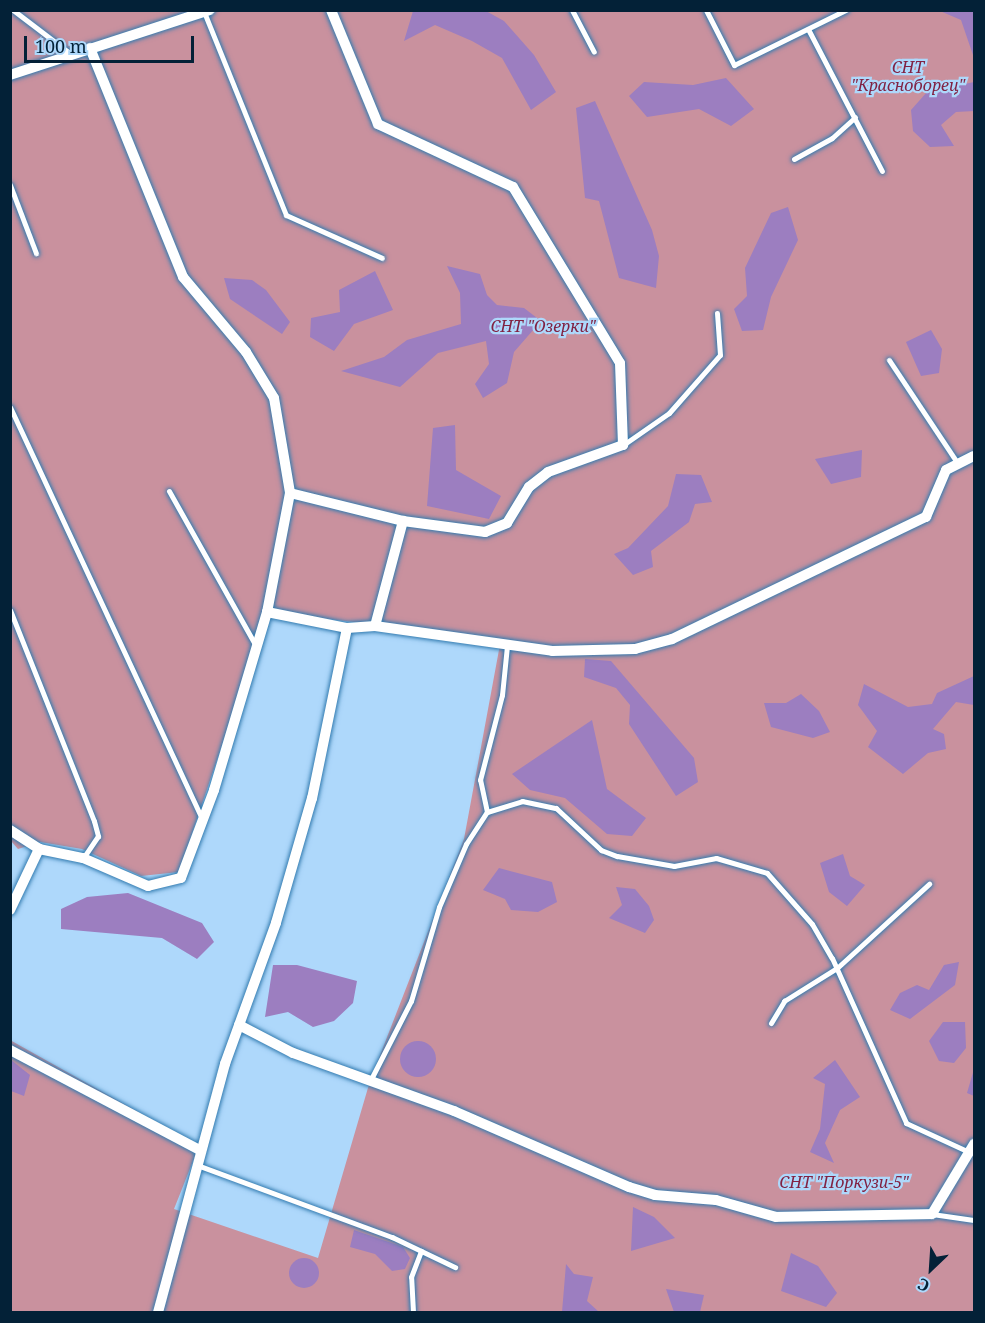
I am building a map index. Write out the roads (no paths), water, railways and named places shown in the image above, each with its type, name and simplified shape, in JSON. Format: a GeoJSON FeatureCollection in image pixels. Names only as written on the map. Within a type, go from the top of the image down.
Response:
{"type":"FeatureCollection","features":[{"type":"Feature","properties":{"kind":"street"},"geometry":{"type":"LineString","coordinates":[[290,492],[403,522],[485,532],[507,523],[529,487],[548,472],[623,445],[620,363],[513,187],[378,124],[331,10]]}},
{"type":"Feature","properties":{"kind":"street"},"geometry":{"type":"LineString","coordinates":[[10,75],[207,11]]}},
{"type":"Feature","properties":{"kind":"street"},"geometry":{"type":"LineString","coordinates":[[10,830],[39,849],[83,858],[121,878],[165,886],[181,878],[203,819],[255,644],[267,612],[290,492],[267,380],[183,277],[90,48]]}},
{"type":"Feature","properties":{"kind":"street"},"geometry":{"type":"LineString","coordinates":[[267,612],[347,628],[375,626],[507,646],[602,652],[672,639],[926,517],[939,483],[956,461],[975,456]]}},
{"type":"Feature","properties":{"kind":"street"},"geometry":{"type":"LineString","coordinates":[[375,626],[403,522]]}},
{"type":"Feature","properties":{"kind":"street"},"geometry":{"type":"LineString","coordinates":[[158,1312],[179,1247],[200,1150],[312,798],[347,628]]}},
{"type":"Feature","properties":{"kind":"street"},"geometry":{"type":"LineString","coordinates":[[10,910],[39,849]]}},
{"type":"Feature","properties":{"kind":"street"},"geometry":{"type":"LineString","coordinates":[[239,1024],[370,1082],[655,1195],[717,1200],[776,1217],[932,1214],[943,1204],[971,1148]]}},
{"type":"Feature","properties":{"kind":"street"},"geometry":{"type":"LineString","coordinates":[[10,1050],[200,1150]]}},
{"type":"Feature","properties":{"kind":"lane"},"geometry":{"type":"LineString","coordinates":[[13,10],[71,54]]}},
{"type":"Feature","properties":{"kind":"lane"},"geometry":{"type":"LineString","coordinates":[[572,10],[594,52]]}},
{"type":"Feature","properties":{"kind":"lane"},"geometry":{"type":"LineString","coordinates":[[706,10],[734,65],[846,10]]}},
{"type":"Feature","properties":{"kind":"lane"},"geometry":{"type":"LineString","coordinates":[[207,11],[286,215],[382,258]]}},
{"type":"Feature","properties":{"kind":"lane"},"geometry":{"type":"LineString","coordinates":[[808,29],[882,171]]}},
{"type":"Feature","properties":{"kind":"lane"},"geometry":{"type":"LineString","coordinates":[[794,159],[832,138],[855,117]]}},
{"type":"Feature","properties":{"kind":"lane"},"geometry":{"type":"LineString","coordinates":[[10,185],[36,253]]}},
{"type":"Feature","properties":{"kind":"lane"},"geometry":{"type":"LineString","coordinates":[[623,445],[669,413],[720,355],[717,313]]}},
{"type":"Feature","properties":{"kind":"lane"},"geometry":{"type":"LineString","coordinates":[[889,360],[956,461]]}},
{"type":"Feature","properties":{"kind":"lane"},"geometry":{"type":"LineString","coordinates":[[10,407],[203,819]]}},
{"type":"Feature","properties":{"kind":"lane"},"geometry":{"type":"LineString","coordinates":[[169,491],[255,644]]}},
{"type":"Feature","properties":{"kind":"lane"},"geometry":{"type":"LineString","coordinates":[[10,610],[94,821],[98,836],[83,858]]}},
{"type":"Feature","properties":{"kind":"lane"},"geometry":{"type":"LineString","coordinates":[[487,812],[480,780],[502,695],[507,646]]}},
{"type":"Feature","properties":{"kind":"lane"},"geometry":{"type":"LineString","coordinates":[[370,1082],[411,1001],[439,907],[466,844],[487,812],[522,801],[556,808],[601,850],[616,856],[674,866],[716,858],[767,873],[812,924],[837,968],[906,1123],[971,1148]]}},
{"type":"Feature","properties":{"kind":"lane"},"geometry":{"type":"LineString","coordinates":[[771,1023],[784,1001],[837,968],[929,884]]}},
{"type":"Feature","properties":{"kind":"lane"},"geometry":{"type":"LineString","coordinates":[[196,1165],[421,1251],[454,1268]]}},
{"type":"Feature","properties":{"kind":"lane"},"geometry":{"type":"LineString","coordinates":[[932,1214],[975,1220]]}},
{"type":"Feature","properties":{"kind":"lane"},"geometry":{"type":"LineString","coordinates":[[413,1312],[411,1277],[421,1251]]}},
{"type":"Feature","properties":{"kind":"park label","name":"СНТ \"Красноборец\""},"geometry":{"type":"Point","coordinates":[908,76]}},
{"type":"Feature","properties":{"kind":"park label","name":"СНТ \"Озерки\""},"geometry":{"type":"Point","coordinates":[543,326]}},
{"type":"Feature","properties":{"kind":"park label","name":"СНТ \"Поркузи-5\""},"geometry":{"type":"Point","coordinates":[844,1182]}}]}
